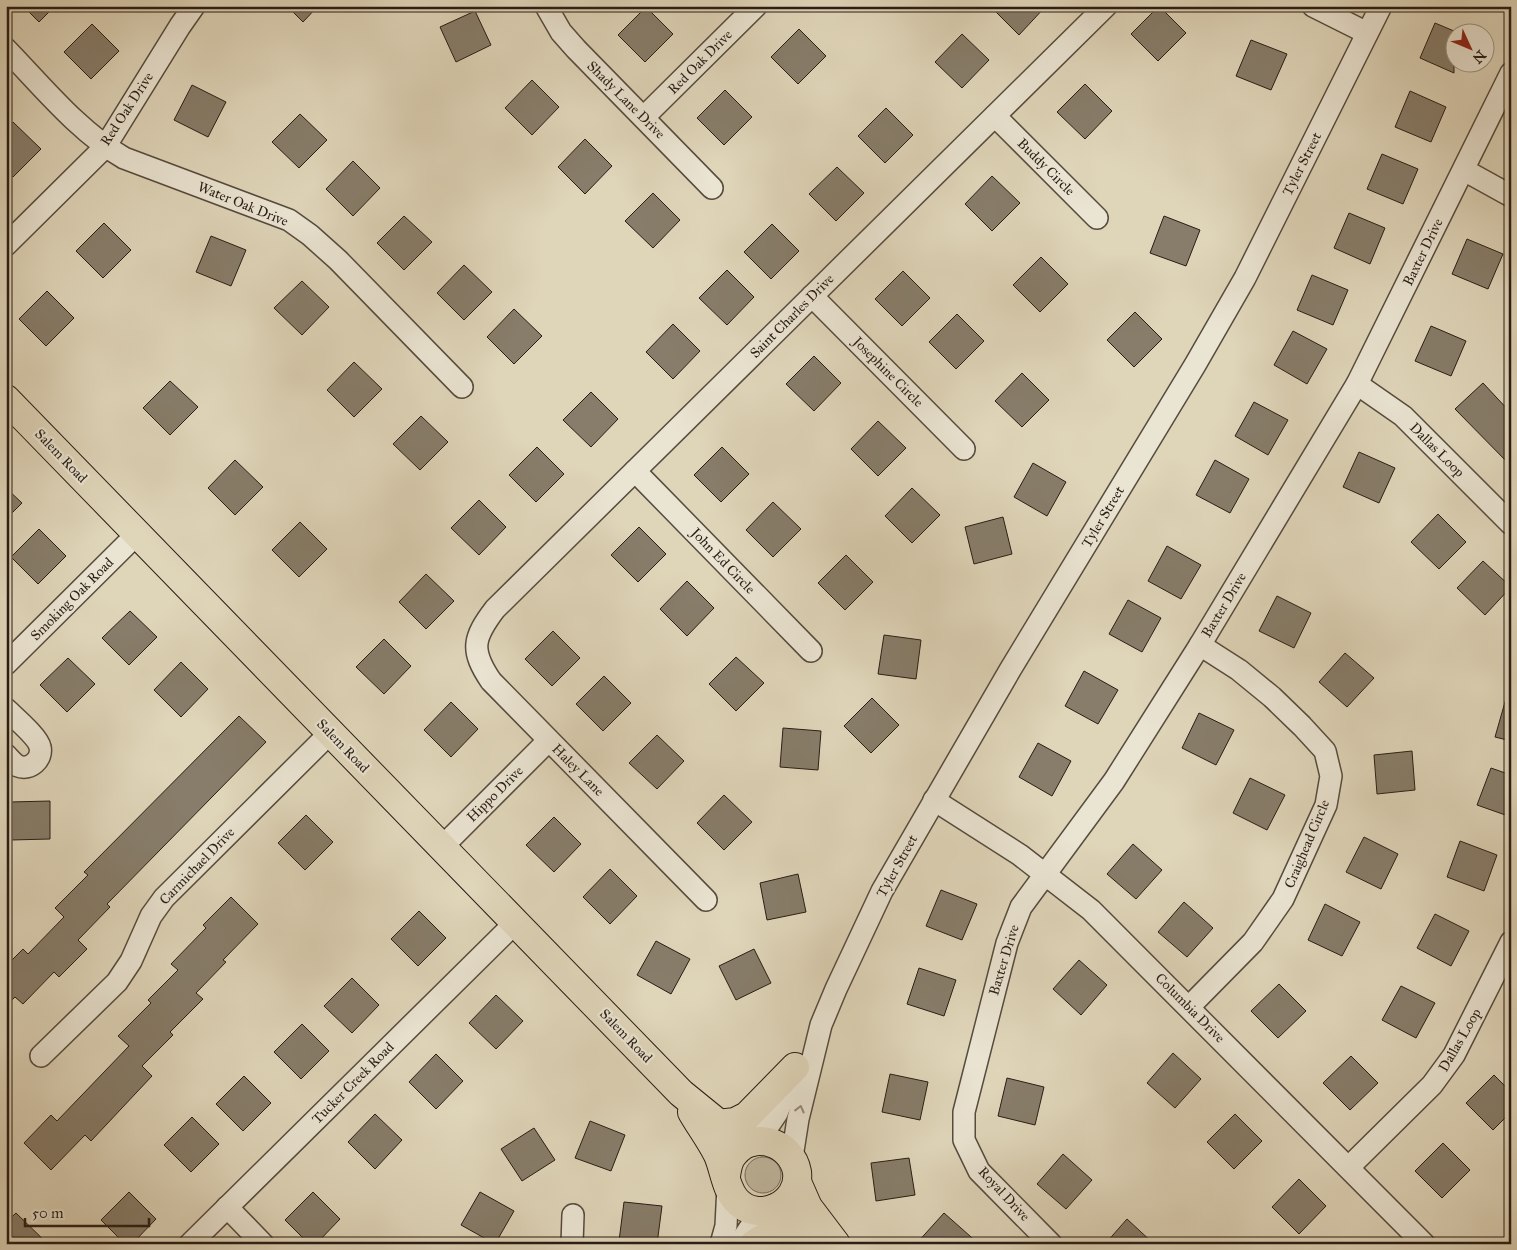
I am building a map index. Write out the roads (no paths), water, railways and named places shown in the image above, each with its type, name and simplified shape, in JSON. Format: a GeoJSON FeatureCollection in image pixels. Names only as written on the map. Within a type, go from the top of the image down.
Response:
{"type":"FeatureCollection","features":[{"type":"Feature","properties":{"kind":"main road","name":"Salem Road"},"geometry":{"type":"LineString","coordinates":[[6,399],[681,1093],[729,1132],[755,1141]]}},
{"type":"Feature","properties":{"kind":"main road"},"geometry":{"type":"LineString","coordinates":[[719,1124],[735,1122],[747,1116],[795,1067]]}},
{"type":"Feature","properties":{"kind":"main road","name":"Salem Road"},"geometry":{"type":"LineString","coordinates":[[681,1093],[710,1140],[727,1181]]}},
{"type":"Feature","properties":{"kind":"main road"},"geometry":{"type":"LineString","coordinates":[[794,1170],[792,1194],[785,1203],[768,1210],[755,1211],[738,1202],[731,1195],[727,1181],[728,1165],[733,1154],[742,1146],[764,1140],[775,1143],[784,1149],[794,1170],[808,1207],[836,1244]]}},
{"type":"Feature","properties":{"kind":"main road"},"geometry":{"type":"LineString","coordinates":[[768,1210],[814,1237]]}},
{"type":"Feature","properties":{"kind":"main road"},"geometry":{"type":"LineString","coordinates":[[754,1244],[763,1237],[784,1228],[814,1237]]}},
{"type":"Feature","properties":{"kind":"street","name":"Red Oak Drive"},"geometry":{"type":"LineString","coordinates":[[6,245],[105,147],[194,6]]}},
{"type":"Feature","properties":{"kind":"street","name":"Shady Lane Drive"},"geometry":{"type":"LineString","coordinates":[[546,6],[561,32],[712,188]]}},
{"type":"Feature","properties":{"kind":"street","name":"Red Oak Drive"},"geometry":{"type":"LineString","coordinates":[[644,118],[756,6]]}},
{"type":"Feature","properties":{"kind":"street","name":"Saint Charles Drive"},"geometry":{"type":"LineString","coordinates":[[482,627],[495,610],[1106,6]]}},
{"type":"Feature","properties":{"kind":"street"},"geometry":{"type":"LineString","coordinates":[[1313,6],[1367,33]]}},
{"type":"Feature","properties":{"kind":"street","name":"Tyler Street"},"geometry":{"type":"LineString","coordinates":[[794,1170],[798,1119],[821,1025],[882,891],[1010,670],[1195,366],[1240,286],[1381,6]]}},
{"type":"Feature","properties":{"kind":"street","name":"Water Oak Drive"},"geometry":{"type":"LineString","coordinates":[[6,49],[89,134],[105,147],[124,158],[289,220],[310,235],[338,260],[462,387]]}},
{"type":"Feature","properties":{"kind":"street","name":"Baxter Drive"},"geometry":{"type":"LineString","coordinates":[[964,1140],[964,1112],[1007,943],[1021,907],[1114,781],[1200,645],[1357,384],[1511,73]]}},
{"type":"Feature","properties":{"kind":"street","name":"Buddy Circle"},"geometry":{"type":"LineString","coordinates":[[995,116],[1097,218]]}},
{"type":"Feature","properties":{"kind":"street"},"geometry":{"type":"LineString","coordinates":[[1464,170],[1511,196]]}},
{"type":"Feature","properties":{"kind":"street","name":"Josephine Circle"},"geometry":{"type":"LineString","coordinates":[[812,296],[964,448]]}},
{"type":"Feature","properties":{"kind":"street","name":"Dallas Loop"},"geometry":{"type":"LineString","coordinates":[[1357,384],[1403,416],[1511,524]]}},
{"type":"Feature","properties":{"kind":"street","name":"John Ed Circle"},"geometry":{"type":"LineString","coordinates":[[635,472],[811,651]]}},
{"type":"Feature","properties":{"kind":"street","name":"Smoking Oak Road"},"geometry":{"type":"LineString","coordinates":[[6,664],[137,534]]}},
{"type":"Feature","properties":{"kind":"street","name":"Haley Lane"},"geometry":{"type":"LineString","coordinates":[[482,627],[477,642],[477,655],[482,668],[491,681],[706,900]]}},
{"type":"Feature","properties":{"kind":"street","name":"Craighead Circle"},"geometry":{"type":"LineString","coordinates":[[1189,1007],[1253,942],[1283,898],[1326,805],[1331,776],[1325,751],[1302,726],[1272,697],[1238,670],[1200,645]]}},
{"type":"Feature","properties":{"kind":"street"},"geometry":{"type":"LineString","coordinates":[[6,709],[36,740],[41,749],[40,756],[30,766],[18,766],[6,755]]}},
{"type":"Feature","properties":{"kind":"street","name":"Carmichael Drive"},"geometry":{"type":"LineString","coordinates":[[41,1056],[117,982],[131,961],[151,916],[164,898],[330,733]]}},
{"type":"Feature","properties":{"kind":"street","name":"Hippo Drive"},"geometry":{"type":"LineString","coordinates":[[442,847],[548,741]]}},
{"type":"Feature","properties":{"kind":"street","name":"Columbia Drive"},"geometry":{"type":"LineString","coordinates":[[934,800],[1020,855],[1091,910],[1424,1244]]}},
{"type":"Feature","properties":{"kind":"street","name":"Tucker Creek Road"},"geometry":{"type":"LineString","coordinates":[[190,1244],[515,923]]}},
{"type":"Feature","properties":{"kind":"street","name":"Dallas Loop"},"geometry":{"type":"LineString","coordinates":[[1349,1167],[1432,1085],[1454,1055],[1511,942]]}},
{"type":"Feature","properties":{"kind":"street","name":"Tyler Street"},"geometry":{"type":"LineString","coordinates":[[755,1141],[777,1114],[795,1067],[821,1025]]}},
{"type":"Feature","properties":{"kind":"street","name":"Royal Drive"},"geometry":{"type":"LineString","coordinates":[[964,1140],[979,1172],[1051,1244]]}},
{"type":"Feature","properties":{"kind":"street"},"geometry":{"type":"LineString","coordinates":[[721,1244],[726,1226],[727,1181]]}},
{"type":"Feature","properties":{"kind":"street"},"geometry":{"type":"LineString","coordinates":[[227,1207],[263,1244]]}},
{"type":"Feature","properties":{"kind":"street"},"geometry":{"type":"LineString","coordinates":[[739,1244],[753,1223],[768,1210]]}},
{"type":"Feature","properties":{"kind":"street"},"geometry":{"type":"LineString","coordinates":[[572,1244],[573,1215]]}}]}
